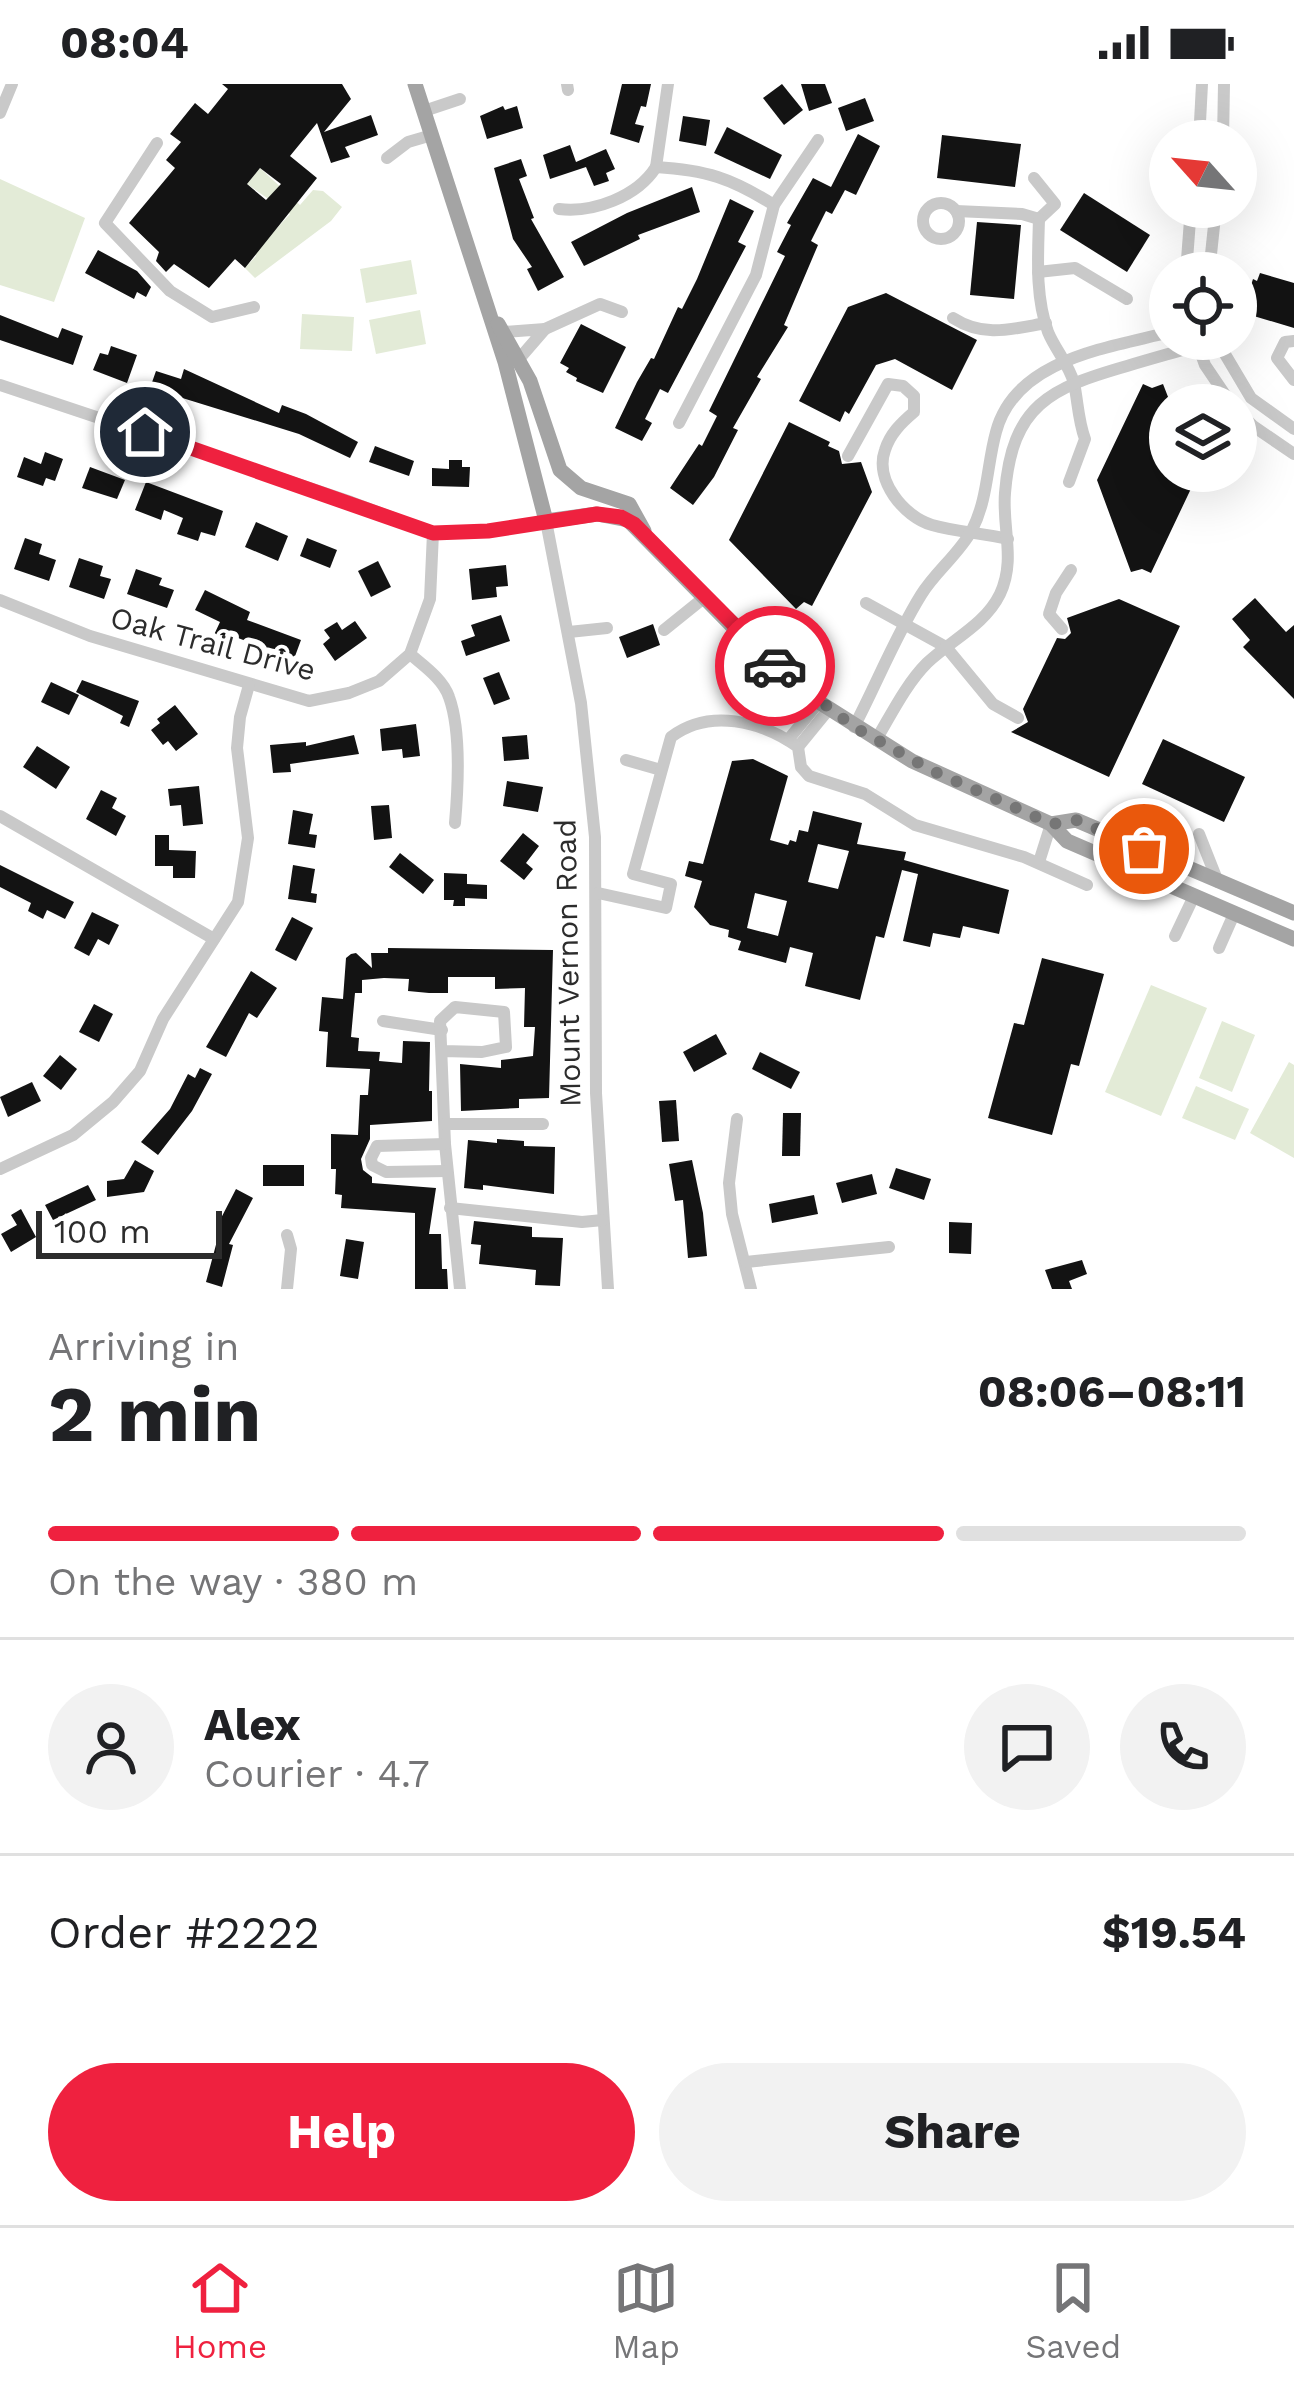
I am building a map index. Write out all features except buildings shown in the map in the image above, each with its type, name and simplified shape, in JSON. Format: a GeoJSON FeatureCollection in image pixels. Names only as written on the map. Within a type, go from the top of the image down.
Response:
{"type":"FeatureCollection","features":[{"type":"Feature","properties":{"kind":"main road","name":"Mount Vernon Road"},"geometry":{"type":"LineString","coordinates":[[415,84],[490,314],[545,521]]}},
{"type":"Feature","properties":{"kind":"main road"},"geometry":{"type":"LineString","coordinates":[[490,314],[519,359],[560,470],[581,488],[629,504],[644,534]]}},
{"type":"Feature","properties":{"kind":"main road"},"geometry":{"type":"LineString","coordinates":[[545,521],[613,515],[634,524],[766,658],[854,727],[933,771],[1052,824],[1066,841],[1294,939]]}},
{"type":"Feature","properties":{"kind":"main road"},"geometry":{"type":"LineString","coordinates":[[1052,824],[1076,820],[1294,913]]}},
{"type":"Feature","properties":{"kind":"street"},"geometry":{"type":"LineString","coordinates":[[0,112],[12,84]]}},
{"type":"Feature","properties":{"kind":"street"},"geometry":{"type":"LineString","coordinates":[[559,209],[600,207],[649,178],[656,167],[668,84]]}},
{"type":"Feature","properties":{"kind":"street"},"geometry":{"type":"LineString","coordinates":[[1200,120],[1202,84]]}},
{"type":"Feature","properties":{"kind":"street"},"geometry":{"type":"LineString","coordinates":[[1224,120],[1225,84]]}},
{"type":"Feature","properties":{"kind":"street"},"geometry":{"type":"LineString","coordinates":[[424,112],[460,99]]}},
{"type":"Feature","properties":{"kind":"street"},"geometry":{"type":"LineString","coordinates":[[387,158],[408,142],[431,134]]}},
{"type":"Feature","properties":{"kind":"street"},"geometry":{"type":"LineString","coordinates":[[679,423],[756,275],[774,205],[818,140]]}},
{"type":"Feature","properties":{"kind":"street"},"geometry":{"type":"LineString","coordinates":[[157,143],[105,223],[170,291],[212,317],[254,307]]}},
{"type":"Feature","properties":{"kind":"street"},"geometry":{"type":"LineString","coordinates":[[656,167],[710,172],[740,183],[774,205]]}},
{"type":"Feature","properties":{"kind":"street"},"geometry":{"type":"LineString","coordinates":[[1034,178],[1055,204],[1039,219],[1038,272],[1046,322],[1073,381],[1084,439],[1069,482]]}},
{"type":"Feature","properties":{"kind":"street"},"geometry":{"type":"LineString","coordinates":[[956,211],[1039,219]]}},
{"type":"Feature","properties":{"kind":"street"},"geometry":{"type":"LineString","coordinates":[[1038,272],[1076,268],[1126,299]]}},
{"type":"Feature","properties":{"kind":"street"},"geometry":{"type":"LineString","coordinates":[[504,332],[545,329],[600,304],[622,312]]}},
{"type":"Feature","properties":{"kind":"street"},"geometry":{"type":"LineString","coordinates":[[952,318],[968,328],[994,332],[1046,322]]}},
{"type":"Feature","properties":{"kind":"street"},"geometry":{"type":"LineString","coordinates":[[519,359],[545,329]]}},
{"type":"Feature","properties":{"kind":"street"},"geometry":{"type":"LineString","coordinates":[[854,727],[922,592],[971,530],[982,505],[1001,415],[1025,384],[1064,362],[1149,338]]}},
{"type":"Feature","properties":{"kind":"street"},"geometry":{"type":"LineString","coordinates":[[1294,341],[1286,342],[1277,358],[1294,380]]}},
{"type":"Feature","properties":{"kind":"street"},"geometry":{"type":"LineString","coordinates":[[876,740],[917,675],[978,623],[1000,595],[1007,572],[1005,489],[1019,433],[1040,404],[1073,381],[1149,357]]}},
{"type":"Feature","properties":{"kind":"street"},"geometry":{"type":"LineString","coordinates":[[1228,360],[1251,398],[1294,429]]}},
{"type":"Feature","properties":{"kind":"street"},"geometry":{"type":"LineString","coordinates":[[848,456],[888,384],[903,386],[914,396],[914,412],[897,427],[882,455],[886,480],[897,501],[934,525],[946,542],[950,560]]}},
{"type":"Feature","properties":{"kind":"street"},"geometry":{"type":"LineString","coordinates":[[0,386],[433,533],[474,533],[545,521]]}},
{"type":"Feature","properties":{"kind":"street"},"geometry":{"type":"LineString","coordinates":[[1257,429],[1294,454]]}},
{"type":"Feature","properties":{"kind":"street"},"geometry":{"type":"LineString","coordinates":[[856,439],[882,455]]}},
{"type":"Feature","properties":{"kind":"street","name":"Mount Vernon Road"},"geometry":{"type":"LineString","coordinates":[[545,521],[569,632],[590,778],[598,893],[596,1073],[608,1289]]}},
{"type":"Feature","properties":{"kind":"street"},"geometry":{"type":"LineString","coordinates":[[934,525],[1008,539]]}},
{"type":"Feature","properties":{"kind":"street"},"geometry":{"type":"LineString","coordinates":[[433,533],[430,599],[410,654],[435,675],[449,697],[459,778],[455,824]]}},
{"type":"Feature","properties":{"kind":"street"},"geometry":{"type":"LineString","coordinates":[[1062,629],[1049,614],[1071,570]]}},
{"type":"Feature","properties":{"kind":"street"},"geometry":{"type":"LineString","coordinates":[[664,630],[705,597]]}},
{"type":"Feature","properties":{"kind":"street","name":"Oak Trail Drive"},"geometry":{"type":"LineString","coordinates":[[0,600],[90,636],[309,701],[380,681],[410,654]]}},
{"type":"Feature","properties":{"kind":"street"},"geometry":{"type":"LineString","coordinates":[[866,603],[946,647],[993,704],[1018,718]]}},
{"type":"Feature","properties":{"kind":"street"},"geometry":{"type":"LineString","coordinates":[[569,632],[608,628]]}},
{"type":"Feature","properties":{"kind":"street"},"geometry":{"type":"LineString","coordinates":[[0,1169],[74,1135],[113,1102],[140,1071],[163,1018],[238,902],[248,838],[237,748],[250,685]]}},
{"type":"Feature","properties":{"kind":"street"},"geometry":{"type":"LineString","coordinates":[[793,744],[824,705]]}},
{"type":"Feature","properties":{"kind":"street"},"geometry":{"type":"LineString","coordinates":[[598,893],[666,908],[671,884],[633,874],[671,736],[698,722],[723,719],[775,732],[793,744],[809,776],[865,794],[915,825],[1040,862],[1087,885]]}},
{"type":"Feature","properties":{"kind":"street"},"geometry":{"type":"LineString","coordinates":[[626,760],[661,770]]}},
{"type":"Feature","properties":{"kind":"street"},"geometry":{"type":"LineString","coordinates":[[1106,833],[1148,812]]}},
{"type":"Feature","properties":{"kind":"street"},"geometry":{"type":"LineString","coordinates":[[0,816],[214,939]]}},
{"type":"Feature","properties":{"kind":"street"},"geometry":{"type":"LineString","coordinates":[[1040,862],[1052,824]]}},
{"type":"Feature","properties":{"kind":"street"},"geometry":{"type":"LineString","coordinates":[[1199,834],[1218,882]]}},
{"type":"Feature","properties":{"kind":"street"},"geometry":{"type":"LineString","coordinates":[[1175,936],[1194,896]]}},
{"type":"Feature","properties":{"kind":"street"},"geometry":{"type":"LineString","coordinates":[[1219,948],[1234,914]]}},
{"type":"Feature","properties":{"kind":"street"},"geometry":{"type":"LineString","coordinates":[[443,1051],[506,1047],[504,1012],[455,1007],[440,1021],[447,1171],[460,1289]]}},
{"type":"Feature","properties":{"kind":"street"},"geometry":{"type":"LineString","coordinates":[[383,1021],[442,1030]]}},
{"type":"Feature","properties":{"kind":"street"},"geometry":{"type":"LineString","coordinates":[[737,1119],[729,1183],[732,1214],[752,1289]]}},
{"type":"Feature","properties":{"kind":"street"},"geometry":{"type":"LineString","coordinates":[[445,1124],[543,1124]]}},
{"type":"Feature","properties":{"kind":"street"},"geometry":{"type":"LineString","coordinates":[[445,1144],[377,1145],[371,1158],[372,1165],[386,1172],[447,1171]]}},
{"type":"Feature","properties":{"kind":"street"},"geometry":{"type":"LineString","coordinates":[[450,1208],[582,1222],[603,1220]]}},
{"type":"Feature","properties":{"kind":"street"},"geometry":{"type":"LineString","coordinates":[[287,1234],[291,1249],[287,1289]]}},
{"type":"Feature","properties":{"kind":"street"},"geometry":{"type":"LineString","coordinates":[[746,1262],[890,1247]]}},
{"type":"Feature","properties":{"kind":"green space"},"geometry":{"type":"Polygon","coordinates":[[[260,168],[300,205],[313,190],[323,191],[342,207],[331,221],[255,278],[245,268],[290,214],[247,184],[260,168]]]}},
{"type":"Feature","properties":{"kind":"green space"},"geometry":{"type":"Polygon","coordinates":[[[0,179],[85,218],[54,302],[0,285],[0,179]]]}},
{"type":"Feature","properties":{"kind":"green space"},"geometry":{"type":"Polygon","coordinates":[[[411,260],[417,294],[366,303],[360,269],[411,260]]]}},
{"type":"Feature","properties":{"kind":"green space"},"geometry":{"type":"Polygon","coordinates":[[[420,310],[426,344],[376,354],[369,320],[420,310]]]}},
{"type":"Feature","properties":{"kind":"green space"},"geometry":{"type":"Polygon","coordinates":[[[302,314],[354,317],[352,351],[300,349],[302,314]]]}},
{"type":"Feature","properties":{"kind":"green space"},"geometry":{"type":"Polygon","coordinates":[[[1151,985],[1207,1008],[1161,1116],[1105,1092],[1151,985]]]}},
{"type":"Feature","properties":{"kind":"green space"},"geometry":{"type":"Polygon","coordinates":[[[1222,1021],[1255,1035],[1232,1092],[1199,1078],[1222,1021]]]}},
{"type":"Feature","properties":{"kind":"green space"},"geometry":{"type":"Polygon","coordinates":[[[1289,1062],[1294,1065],[1294,1158],[1250,1133],[1289,1062]]]}},
{"type":"Feature","properties":{"kind":"green space"},"geometry":{"type":"Polygon","coordinates":[[[1196,1086],[1249,1109],[1235,1140],[1182,1118],[1196,1086]]]}},
{"type":"Feature","properties":{"kind":"way so far"},"geometry":{"type":"LineString","coordinates":[[775,666],[854,727],[933,771],[1052,824],[1076,820],[1144,849]]}},
{"type":"Feature","properties":{"kind":"route"},"geometry":{"type":"LineString","coordinates":[[145,432],[433,533],[488,531],[597,514],[621,517],[634,524],[775,666]]}}]}
